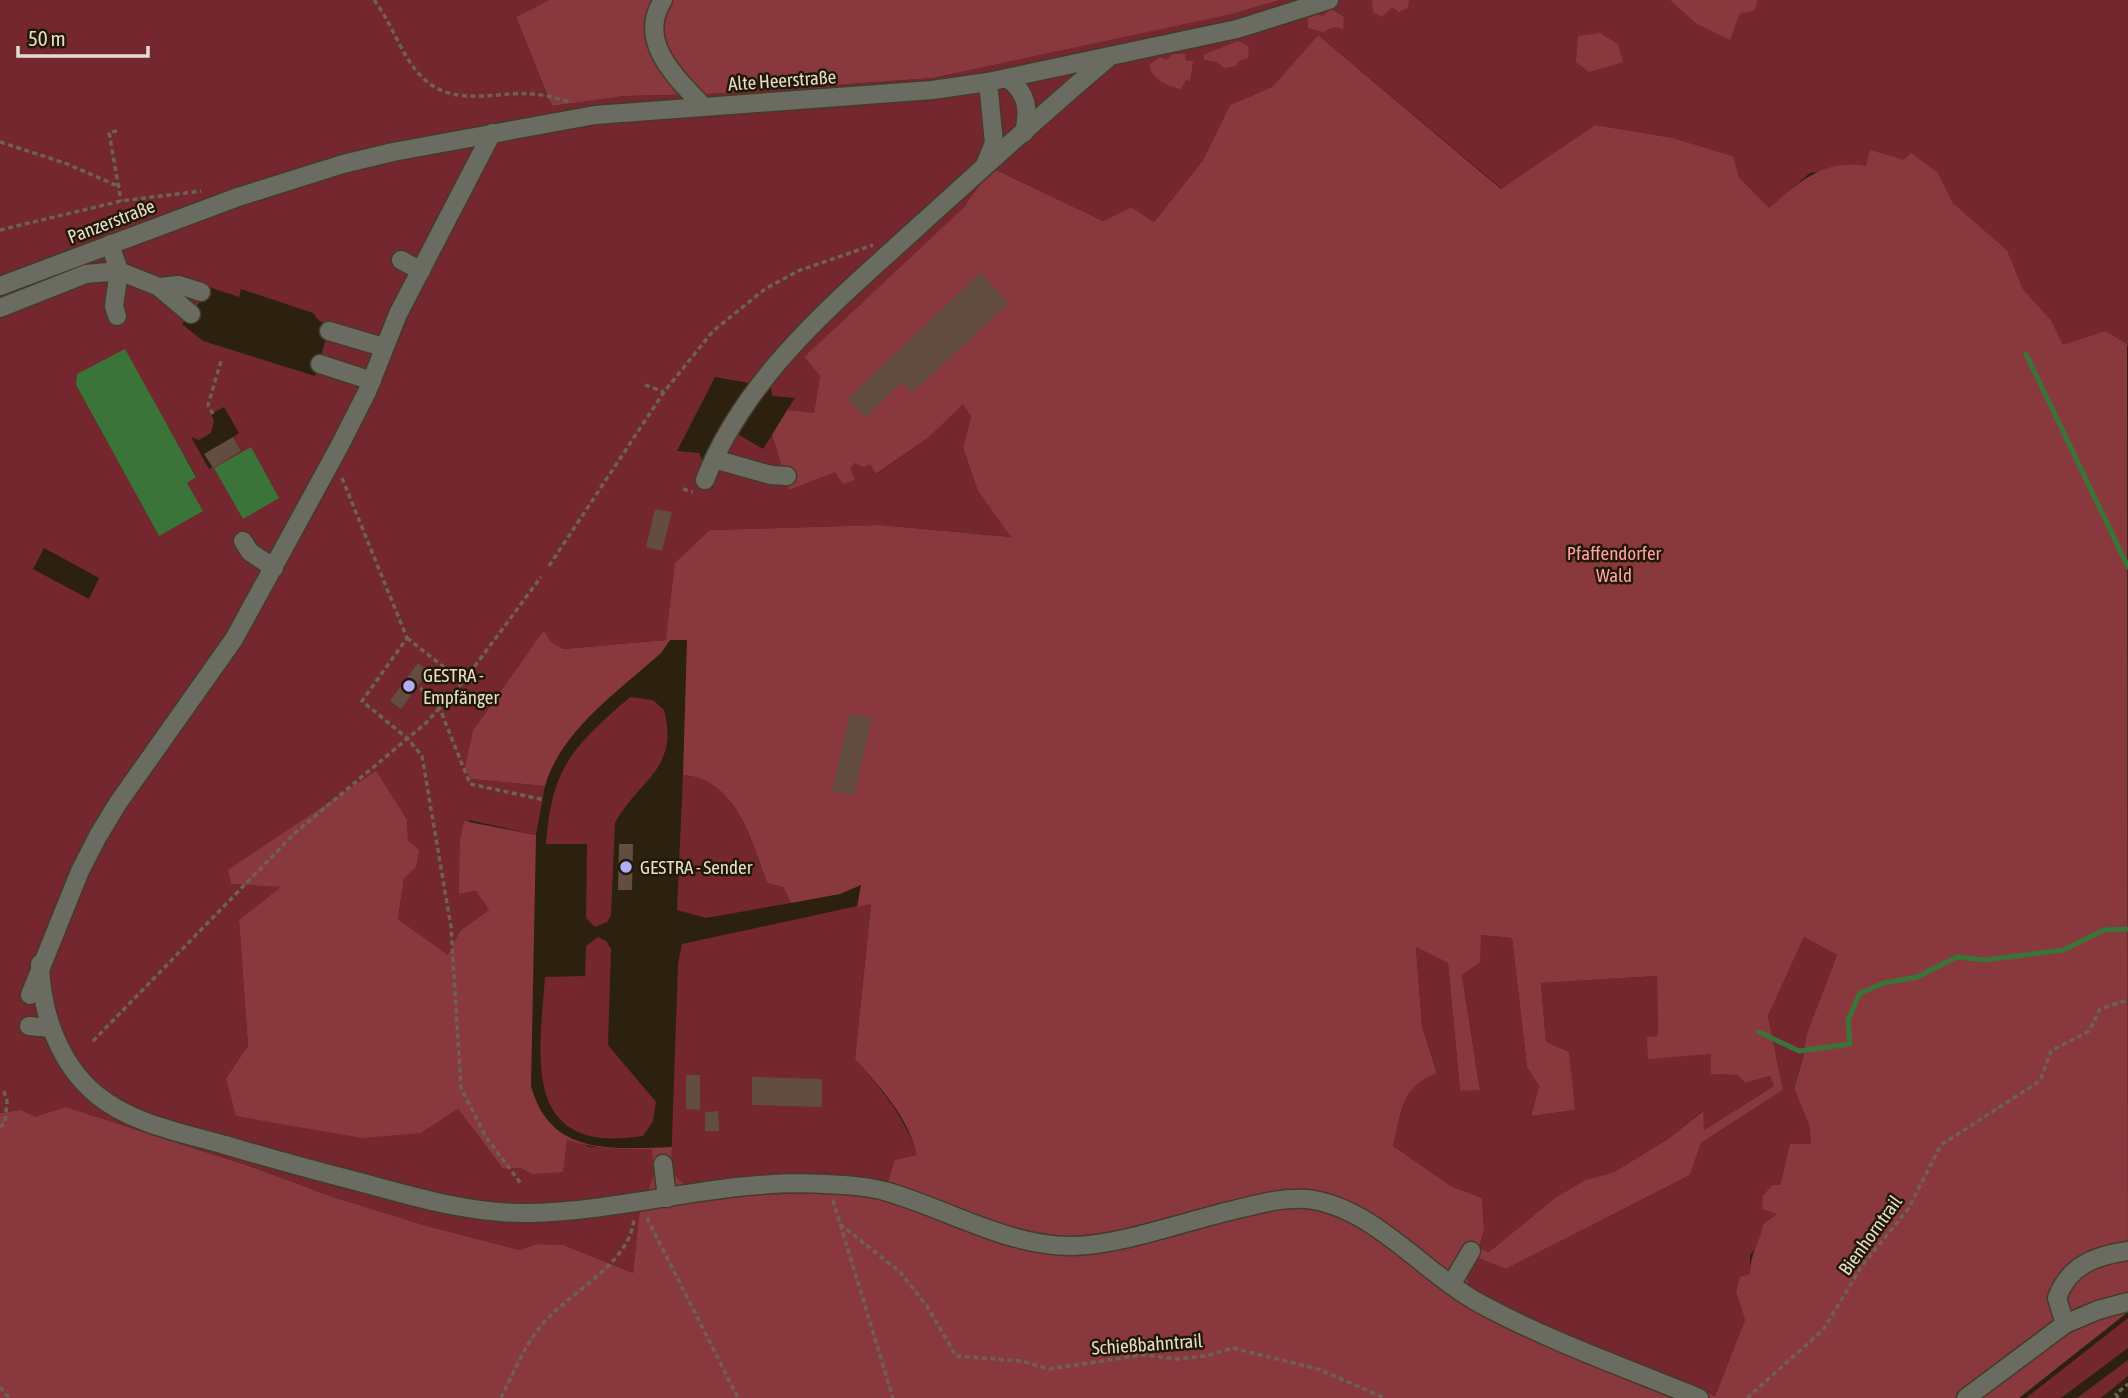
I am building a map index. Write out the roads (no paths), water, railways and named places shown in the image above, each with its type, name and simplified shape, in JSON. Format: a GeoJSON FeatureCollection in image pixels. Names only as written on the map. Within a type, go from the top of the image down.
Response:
{"type":"FeatureCollection","features":[{"type":"Feature","properties":{"kind":"street"},"geometry":{"type":"LineString","coordinates":[[663,0],[655,21],[664,64],[703,106]]}},
{"type":"Feature","properties":{"kind":"street","name":"Alte Heerstraße"},"geometry":{"type":"LineString","coordinates":[[238,197],[344,164],[595,115],[877,94],[988,82],[1237,29],[1329,0]]}},
{"type":"Feature","properties":{"kind":"street"},"geometry":{"type":"LineString","coordinates":[[705,480],[714,459],[758,384],[798,341],[985,165],[1110,57]]}},
{"type":"Feature","properties":{"kind":"street"},"geometry":{"type":"LineString","coordinates":[[1007,78],[1018,86],[1025,99],[1028,116],[1024,133]]}},
{"type":"Feature","properties":{"kind":"street"},"geometry":{"type":"LineString","coordinates":[[985,165],[994,143],[988,82]]}},
{"type":"Feature","properties":{"kind":"street"},"geometry":{"type":"LineString","coordinates":[[30,995],[40,964],[98,836],[118,803],[214,670],[274,568],[369,387],[383,347],[492,133]]}},
{"type":"Feature","properties":{"kind":"street","name":"Panzerstraße"},"geometry":{"type":"LineString","coordinates":[[0,286],[238,197]]}},
{"type":"Feature","properties":{"kind":"street"},"geometry":{"type":"LineString","coordinates":[[110,244],[119,271],[114,306],[117,316]]}},
{"type":"Feature","properties":{"kind":"street"},"geometry":{"type":"LineString","coordinates":[[401,260],[421,271]]}},
{"type":"Feature","properties":{"kind":"street"},"geometry":{"type":"LineString","coordinates":[[0,308],[86,274],[119,271],[159,287],[191,314]]}},
{"type":"Feature","properties":{"kind":"street"},"geometry":{"type":"LineString","coordinates":[[159,287],[179,285],[201,292]]}},
{"type":"Feature","properties":{"kind":"street"},"geometry":{"type":"LineString","coordinates":[[329,331],[383,347]]}},
{"type":"Feature","properties":{"kind":"street"},"geometry":{"type":"LineString","coordinates":[[320,364],[369,387]]}},
{"type":"Feature","properties":{"kind":"street"},"geometry":{"type":"LineString","coordinates":[[714,459],[771,475],[787,476]]}},
{"type":"Feature","properties":{"kind":"street"},"geometry":{"type":"LineString","coordinates":[[243,541],[250,552],[274,568]]}},
{"type":"Feature","properties":{"kind":"street"},"geometry":{"type":"LineString","coordinates":[[40,964],[45,1011],[51,1028],[72,1066],[100,1098],[126,1113],[155,1124],[406,1195],[490,1211],[553,1212],[764,1185],[828,1184],[884,1190],[1033,1241],[1076,1246],[1259,1203],[1310,1199],[1343,1210],[1389,1236],[1477,1302],[1542,1333],[1699,1398]]}},
{"type":"Feature","properties":{"kind":"street"},"geometry":{"type":"LineString","coordinates":[[29,1026],[51,1028]]}},
{"type":"Feature","properties":{"kind":"street"},"geometry":{"type":"LineString","coordinates":[[663,1164],[667,1198]]}},
{"type":"Feature","properties":{"kind":"street"},"geometry":{"type":"LineString","coordinates":[[1451,1285],[1471,1251]]}},
{"type":"Feature","properties":{"kind":"street"},"geometry":{"type":"LineString","coordinates":[[2065,1324],[2057,1304],[2062,1283],[2071,1271],[2097,1258],[2128,1251]]}},
{"type":"Feature","properties":{"kind":"street"},"geometry":{"type":"LineString","coordinates":[[1966,1398],[2065,1324],[2098,1310],[2128,1302]]}},
{"type":"Feature","properties":{"kind":"waterway"},"geometry":{"type":"LineString","coordinates":[[2026,354],[2128,567]]}},
{"type":"Feature","properties":{"kind":"waterway"},"geometry":{"type":"LineString","coordinates":[[1759,1032],[1799,1051],[1850,1044],[1848,1020],[1860,993],[1884,983],[1917,977],[1957,957],[1985,960],[2063,950],[2104,930],[2128,929]]}},
{"type":"Feature","properties":{"kind":"place","name":"GESTRA - Empfänger"},"geometry":{"type":"Point","coordinates":[409,686]}},
{"type":"Feature","properties":{"kind":"place","name":"GESTRA - Sender"},"geometry":{"type":"Point","coordinates":[626,867]}},
{"type":"Feature","properties":{"kind":"park label","name":"Pfaffendorfer Wald"},"geometry":{"type":"Point","coordinates":[1614,564]}}]}
